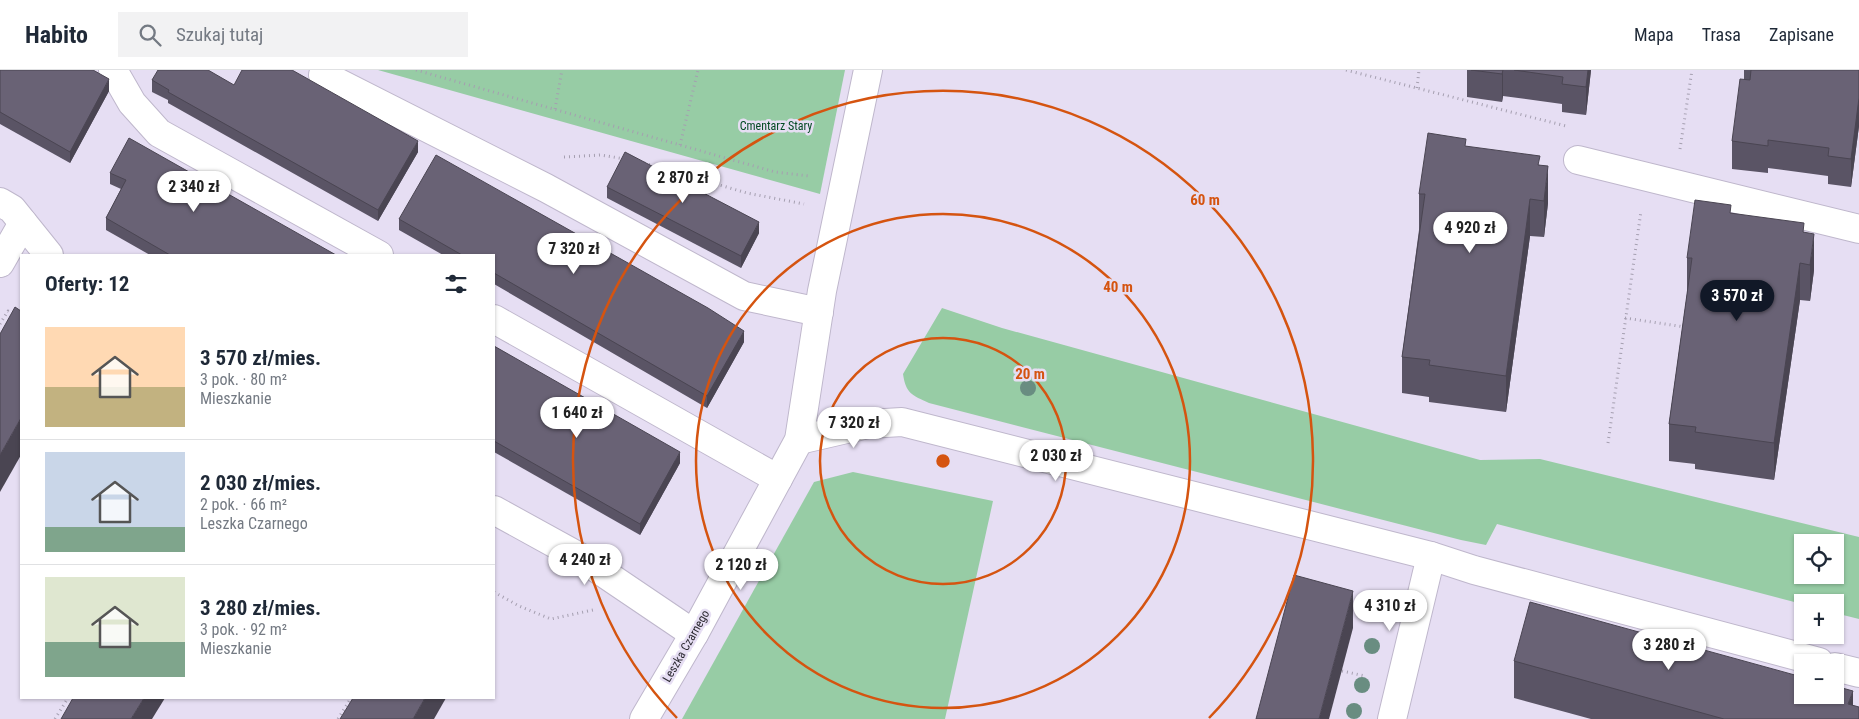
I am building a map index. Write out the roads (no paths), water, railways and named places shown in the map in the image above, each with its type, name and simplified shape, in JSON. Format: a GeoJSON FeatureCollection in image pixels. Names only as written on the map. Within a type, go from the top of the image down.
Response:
{"type":"FeatureCollection","features":[{"type":"Feature","properties":{"kind":"street"},"geometry":{"type":"LineString","coordinates":[[113,70],[132,103],[159,133],[376,254]]}},
{"type":"Feature","properties":{"kind":"street","name":"Leszka Czarnego"},"geometry":{"type":"LineString","coordinates":[[644,719],[694,634],[799,440],[819,312],[868,70]]}},
{"type":"Feature","properties":{"kind":"street"},"geometry":{"type":"LineString","coordinates":[[323,74],[546,188],[744,296],[819,312]]}},
{"type":"Feature","properties":{"kind":"street"},"geometry":{"type":"LineString","coordinates":[[1578,160],[1859,229]]}},
{"type":"Feature","properties":{"kind":"street"},"geometry":{"type":"LineString","coordinates":[[0,202],[12,209],[48,254]]}},
{"type":"Feature","properties":{"kind":"street"},"geometry":{"type":"LineString","coordinates":[[0,263],[22,223]]}},
{"type":"Feature","properties":{"kind":"street"},"geometry":{"type":"LineString","coordinates":[[495,320],[778,479]]}},
{"type":"Feature","properties":{"kind":"street"},"geometry":{"type":"LineString","coordinates":[[799,440],[868,424],[902,422],[1431,556],[1474,570],[1794,655]]}},
{"type":"Feature","properties":{"kind":"street"},"geometry":{"type":"LineString","coordinates":[[495,511],[583,559],[694,634]]}},
{"type":"Feature","properties":{"kind":"street"},"geometry":{"type":"LineString","coordinates":[[1392,719],[1431,556]]}},
{"type":"Feature","properties":{"kind":"street"},"geometry":{"type":"LineString","coordinates":[[1844,669],[1859,673]]}},
{"type":"Feature","properties":{"kind":"park label","name":"Cmentarz Stary"},"geometry":{"type":"Point","coordinates":[776,126]}}]}
